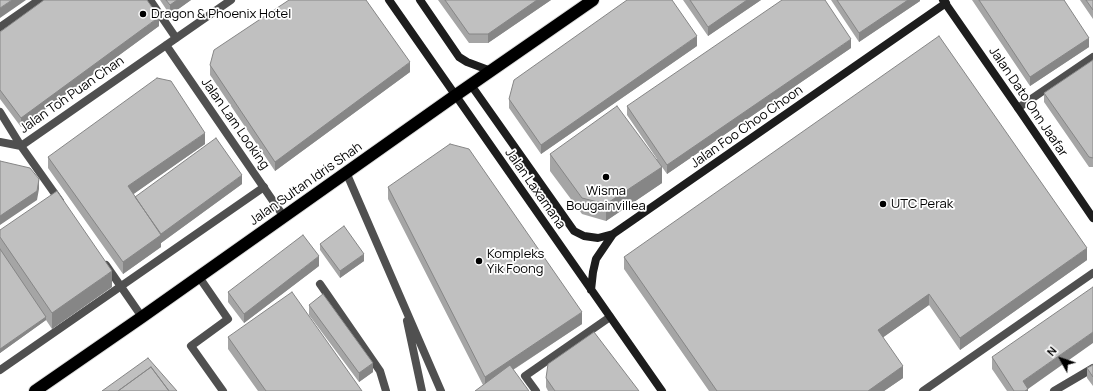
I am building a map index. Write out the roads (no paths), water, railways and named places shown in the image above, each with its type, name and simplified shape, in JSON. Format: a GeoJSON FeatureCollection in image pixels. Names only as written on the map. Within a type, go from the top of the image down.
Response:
{"type":"FeatureCollection","features":[{"type":"Feature","properties":{"kind":"highway","name":"Jalan Sultan Idris Shah"},"geometry":{"type":"LineString","coordinates":[[35,391],[593,0]]}},
{"type":"Feature","properties":{"kind":"street"},"geometry":{"type":"LineString","coordinates":[[0,27],[39,0]]}},
{"type":"Feature","properties":{"kind":"street"},"geometry":{"type":"LineString","coordinates":[[150,0],[176,38]]}},
{"type":"Feature","properties":{"kind":"street","name":"Jalan Toh Puan Chan"},"geometry":{"type":"LineString","coordinates":[[64,207],[53,197],[21,146],[231,0]]}},
{"type":"Feature","properties":{"kind":"street","name":"Jalan Laxamana"},"geometry":{"type":"LineString","coordinates":[[389,0],[662,391]]}},
{"type":"Feature","properties":{"kind":"street"},"geometry":{"type":"LineString","coordinates":[[420,0],[459,57],[467,62],[490,71]]}},
{"type":"Feature","properties":{"kind":"street","name":"Jalan Dato Onn Jaafar"},"geometry":{"type":"LineString","coordinates":[[944,2],[1093,218]]}},
{"type":"Feature","properties":{"kind":"street","name":"Jalan Foo Choo Choon"},"geometry":{"type":"LineString","coordinates":[[592,290],[592,272],[596,259],[613,234],[944,2]]}},
{"type":"Feature","properties":{"kind":"street","name":"Jalan Lam Looking"},"geometry":{"type":"LineString","coordinates":[[166,45],[284,216]]}},
{"type":"Feature","properties":{"kind":"street"},"geometry":{"type":"LineString","coordinates":[[1018,108],[1093,57]]}},
{"type":"Feature","properties":{"kind":"street"},"geometry":{"type":"LineString","coordinates":[[471,85],[574,231],[584,236],[598,238],[613,234]]}},
{"type":"Feature","properties":{"kind":"street"},"geometry":{"type":"LineString","coordinates":[[0,112],[21,146]]}},
{"type":"Feature","properties":{"kind":"street"},"geometry":{"type":"LineString","coordinates":[[0,142],[21,146]]}},
{"type":"Feature","properties":{"kind":"street"},"geometry":{"type":"LineString","coordinates":[[346,172],[441,391]]}},
{"type":"Feature","properties":{"kind":"street"},"geometry":{"type":"LineString","coordinates":[[0,370],[264,187]]}},
{"type":"Feature","properties":{"kind":"street"},"geometry":{"type":"LineString","coordinates":[[99,256],[142,317]]}},
{"type":"Feature","properties":{"kind":"street"},"geometry":{"type":"LineString","coordinates":[[929,389],[1093,273]]}},
{"type":"Feature","properties":{"kind":"street"},"geometry":{"type":"LineString","coordinates":[[199,276],[228,320],[190,346],[223,391]]}},
{"type":"Feature","properties":{"kind":"street"},"geometry":{"type":"LineString","coordinates":[[320,284],[380,371],[386,391]]}},
{"type":"Feature","properties":{"kind":"street"},"geometry":{"type":"LineString","coordinates":[[404,304],[422,391]]}},
{"type":"Feature","properties":{"kind":"street"},"geometry":{"type":"LineString","coordinates":[[536,391],[525,376],[610,317]]}},
{"type":"Feature","properties":{"kind":"street"},"geometry":{"type":"LineString","coordinates":[[1054,391],[1093,368]]}},
{"type":"Feature","properties":{"kind":"place","name":"Dragon & Phoenix Hotel"},"geometry":{"type":"Point","coordinates":[143,14]}},
{"type":"Feature","properties":{"kind":"place","name":"Wisma Bougainvillea"},"geometry":{"type":"Point","coordinates":[606,177]}},
{"type":"Feature","properties":{"kind":"place","name":"UTC Perak"},"geometry":{"type":"Point","coordinates":[883,204]}},
{"type":"Feature","properties":{"kind":"place","name":"Kompleks Yik Foong"},"geometry":{"type":"Point","coordinates":[479,261]}}]}
